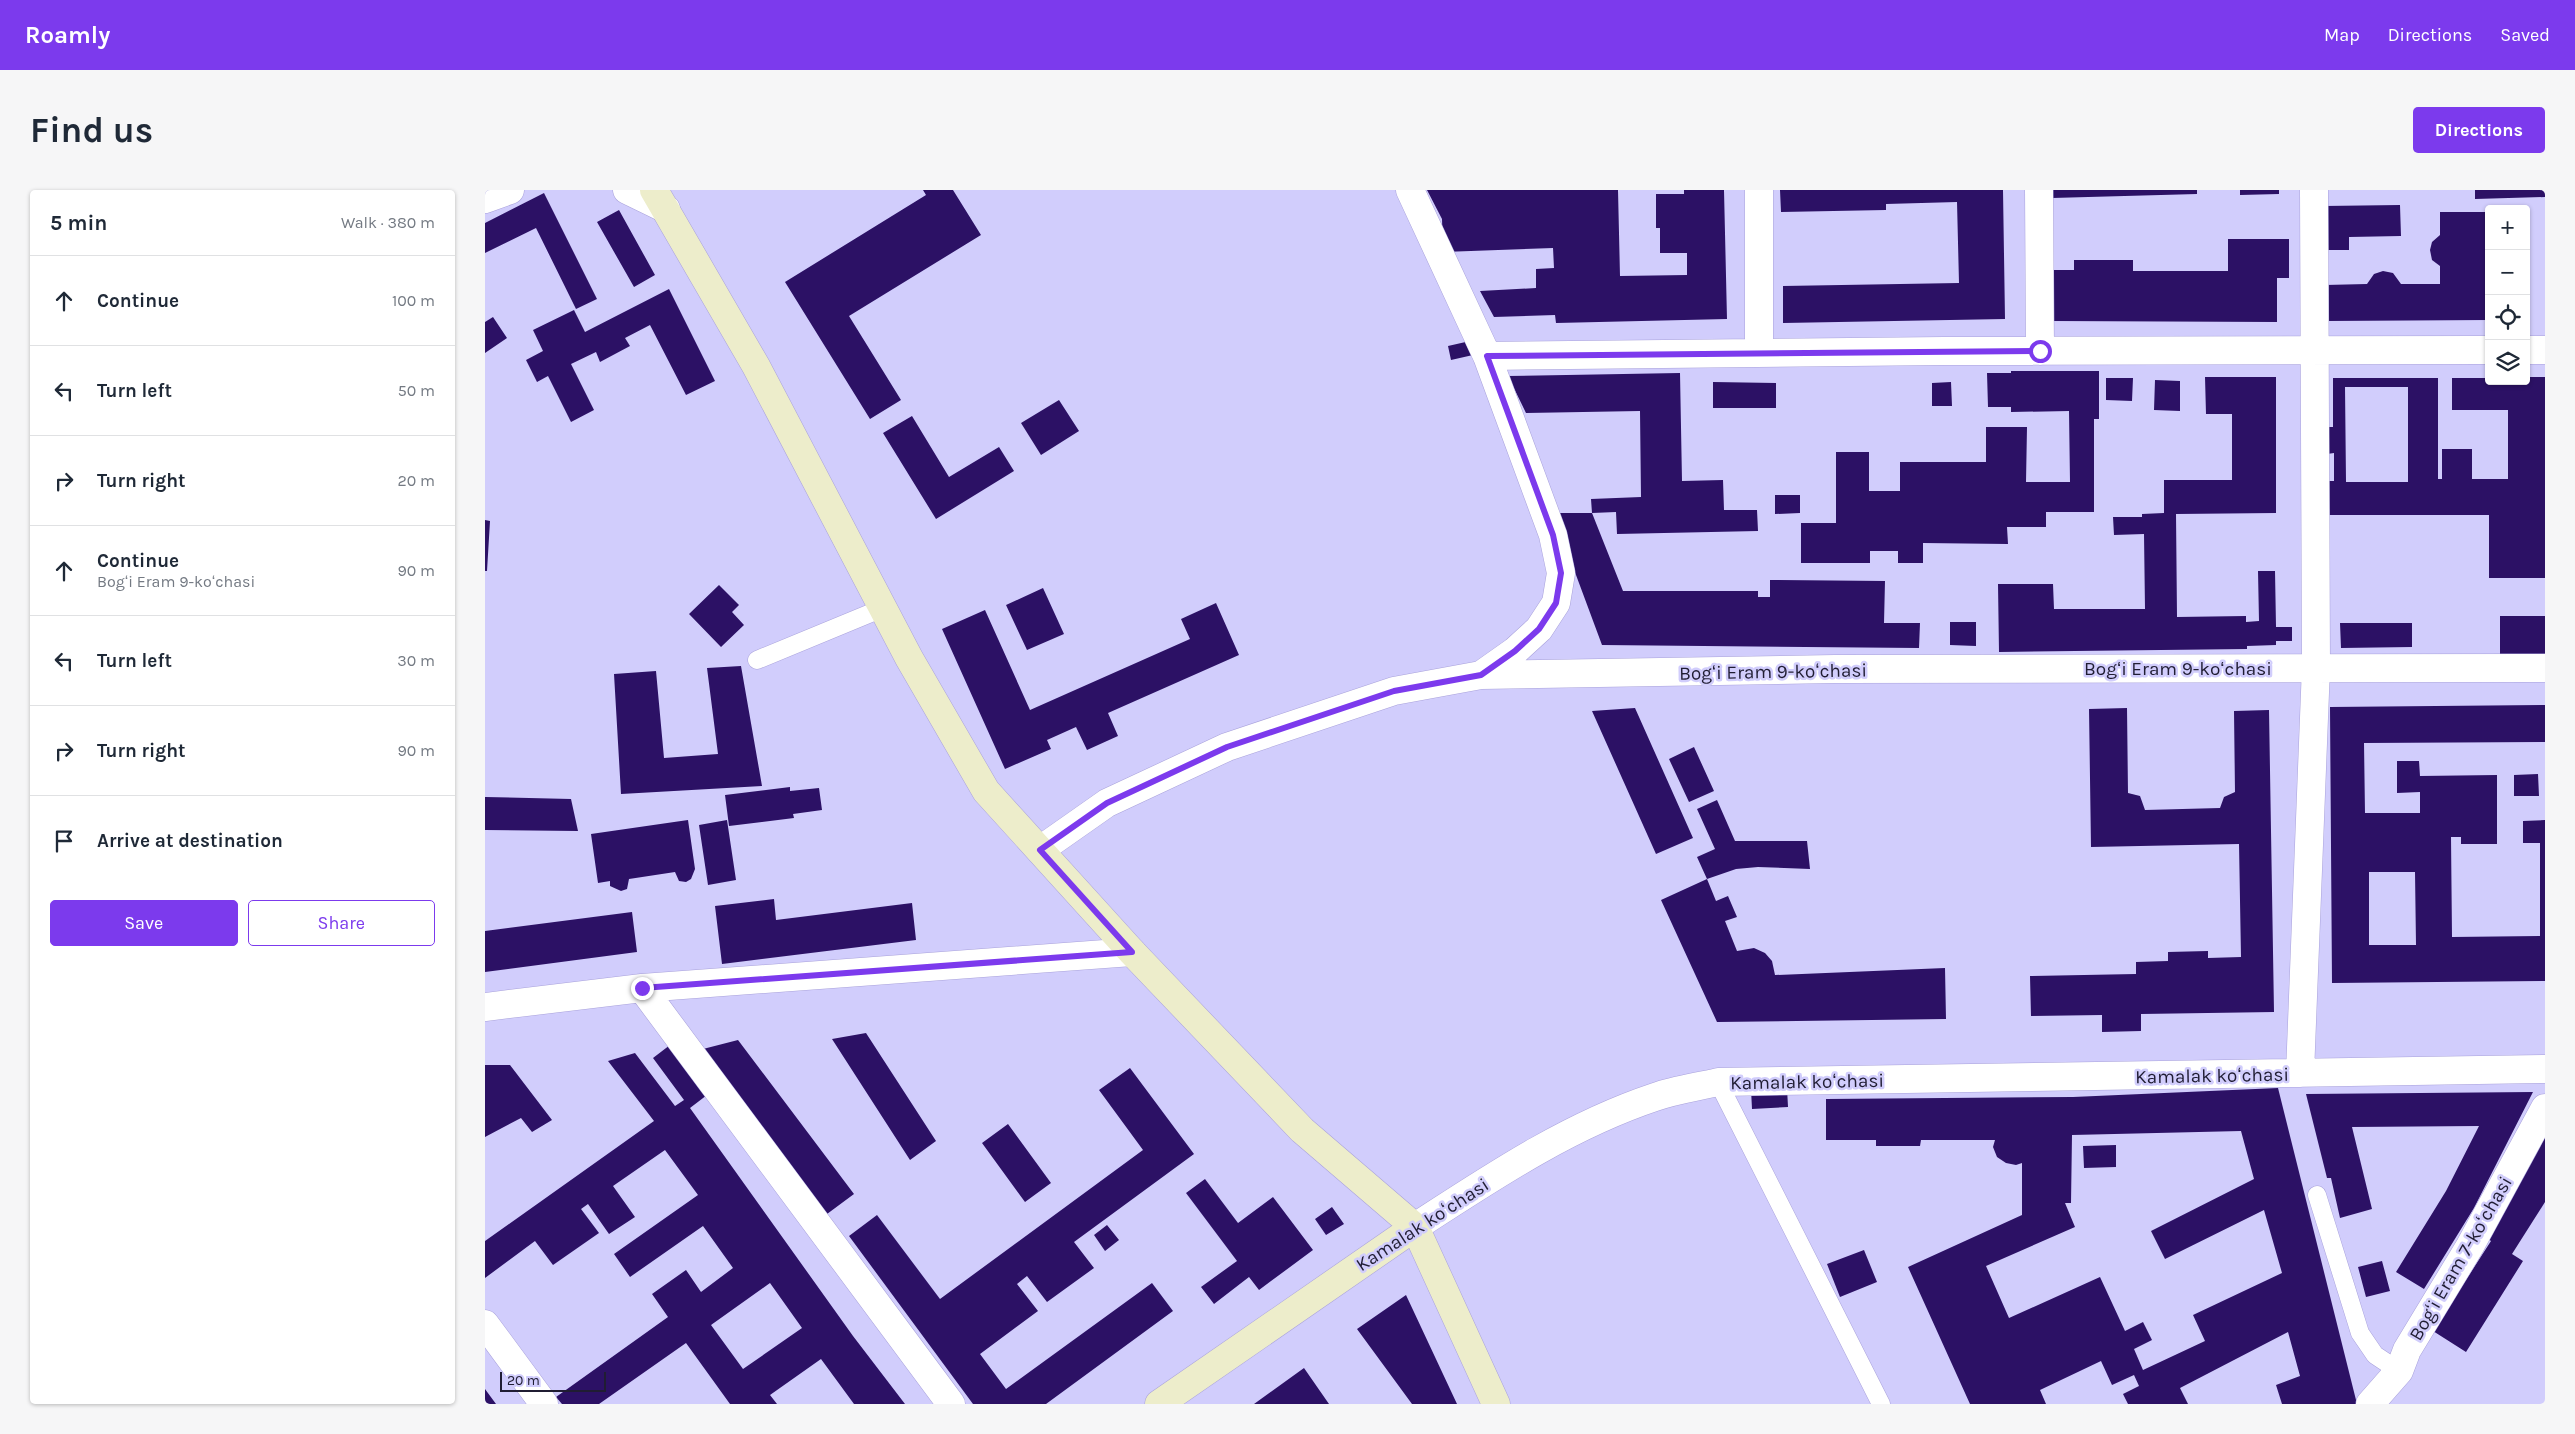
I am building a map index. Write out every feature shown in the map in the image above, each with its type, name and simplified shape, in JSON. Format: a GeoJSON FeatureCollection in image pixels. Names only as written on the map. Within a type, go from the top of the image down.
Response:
{"type":"FeatureCollection","features":[{"type":"Feature","properties":{"kind":"street"},"geometry":{"type":"LineString","coordinates":[[485,199],[510,190]]}},
{"type":"Feature","properties":{"kind":"street"},"geometry":{"type":"LineString","coordinates":[[627,190],[660,200],[756,366],[883,608],[986,791],[1132,952],[1302,1130],[1415,1227],[1496,1404]]}},
{"type":"Feature","properties":{"kind":"street"},"geometry":{"type":"LineString","coordinates":[[1409,190],[1487,356],[1553,535],[1561,573],[1556,603],[1539,629],[1515,651],[1481,675]]}},
{"type":"Feature","properties":{"kind":"street"},"geometry":{"type":"LineString","coordinates":[[1759,190],[1759,353]]}},
{"type":"Feature","properties":{"kind":"street"},"geometry":{"type":"LineString","coordinates":[[2039,190],[2040,351]]}},
{"type":"Feature","properties":{"kind":"street"},"geometry":{"type":"LineString","coordinates":[[2300,1073],[2316,667],[2313,351],[2314,190]]}},
{"type":"Feature","properties":{"kind":"street"},"geometry":{"type":"LineString","coordinates":[[1487,356],[2040,351],[2485,350]]}},
{"type":"Feature","properties":{"kind":"street"},"geometry":{"type":"LineString","coordinates":[[2530,350],[2545,350]]}},
{"type":"Feature","properties":{"kind":"street","name":"Bogʻi Eram 9-koʻchasi"},"geometry":{"type":"LineString","coordinates":[[1040,850],[1107,803],[1227,747],[1394,691],[1481,675],[1845,669],[2545,668]]}},
{"type":"Feature","properties":{"kind":"street"},"geometry":{"type":"LineString","coordinates":[[485,1007],[642,988],[1132,952]]}},
{"type":"Feature","properties":{"kind":"street"},"geometry":{"type":"LineString","coordinates":[[642,988],[951,1404]]}},
{"type":"Feature","properties":{"kind":"street","name":"Kamalak koʻchasi"},"geometry":{"type":"LineString","coordinates":[[1159,1404],[1415,1227],[1530,1154],[1589,1123],[1656,1096],[1718,1082],[2545,1069]]}},
{"type":"Feature","properties":{"kind":"street","name":"Bogʻi Eram 7-koʻchasi"},"geometry":{"type":"LineString","coordinates":[[2370,1404],[2399,1371],[2407,1350],[2470,1246],[2545,1108]]}},
{"type":"Feature","properties":{"kind":"street"},"geometry":{"type":"LineString","coordinates":[[485,1324],[544,1404]]}},
{"type":"Feature","properties":{"kind":"lane"},"geometry":{"type":"LineString","coordinates":[[757,660],[883,608]]}},
{"type":"Feature","properties":{"kind":"lane"},"geometry":{"type":"LineString","coordinates":[[1718,1082],[1881,1404]]}},
{"type":"Feature","properties":{"kind":"lane"},"geometry":{"type":"LineString","coordinates":[[2317,1195],[2359,1332],[2375,1355],[2399,1371]]}},
{"type":"Feature","properties":{"kind":"building"},"geometry":{"type":"Polygon","coordinates":[[[923,190],[953,190],[981,235],[849,316],[901,400],[870,419],[785,282],[926,195],[923,190]]]}},
{"type":"Feature","properties":{"kind":"building"},"geometry":{"type":"Polygon","coordinates":[[[1427,190],[1618,190],[1620,276],[1687,275],[1687,253],[1660,253],[1660,228],[1656,228],[1656,194],[1684,194],[1684,190],[1724,190],[1727,319],[1556,323],[1555,315],[1494,317],[1480,291],[1536,288],[1536,269],[1554,268],[1553,248],[1443,252],[1442,219],[1427,190]]]}},
{"type":"Feature","properties":{"kind":"building"},"geometry":{"type":"Polygon","coordinates":[[[1780,190],[2003,190],[2005,319],[1783,323],[1783,286],[1959,283],[1957,202],[1886,204],[1886,210],[1781,212],[1780,190]]]}},
{"type":"Feature","properties":{"kind":"building"},"geometry":{"type":"Polygon","coordinates":[[[2051,190],[2197,190],[2197,194],[2052,198],[2051,190]]]}},
{"type":"Feature","properties":{"kind":"building"},"geometry":{"type":"Polygon","coordinates":[[[2240,190],[2279,190],[2279,194],[2240,195],[2240,190]]]}},
{"type":"Feature","properties":{"kind":"building"},"geometry":{"type":"Polygon","coordinates":[[[2475,190],[2545,190],[2545,197],[2475,199],[2475,190]]]}},
{"type":"Feature","properties":{"kind":"building"},"geometry":{"type":"Polygon","coordinates":[[[544,193],[597,299],[576,309],[536,228],[485,253],[485,223],[544,193]]]}},
{"type":"Feature","properties":{"kind":"building"},"geometry":{"type":"Polygon","coordinates":[[[2400,205],[2401,236],[2349,237],[2349,250],[2325,250],[2324,206],[2400,205]]]}},
{"type":"Feature","properties":{"kind":"building"},"geometry":{"type":"Polygon","coordinates":[[[619,210],[655,275],[634,287],[597,222],[619,210]]]}},
{"type":"Feature","properties":{"kind":"building"},"geometry":{"type":"Polygon","coordinates":[[[2440,212],[2485,212],[2485,320],[2326,321],[2325,285],[2367,284],[2374,274],[2383,271],[2393,273],[2401,284],[2440,284],[2440,266],[2432,260],[2430,250],[2432,242],[2440,235],[2440,212]]]}},
{"type":"Feature","properties":{"kind":"building"},"geometry":{"type":"Polygon","coordinates":[[[2228,239],[2289,239],[2289,278],[2277,278],[2277,322],[2053,321],[2053,270],[2074,270],[2074,260],[2133,260],[2133,271],[2228,271],[2228,239]]]}},
{"type":"Feature","properties":{"kind":"building"},"geometry":{"type":"Polygon","coordinates":[[[669,289],[715,381],[686,395],[650,325],[625,338],[630,346],[600,362],[596,352],[571,364],[594,410],[571,422],[548,376],[537,382],[526,360],[543,351],[533,330],[574,310],[585,332],[669,289]]]}},
{"type":"Feature","properties":{"kind":"building"},"geometry":{"type":"Polygon","coordinates":[[[493,317],[507,338],[485,353],[485,322],[493,317]]]}},
{"type":"Feature","properties":{"kind":"building"},"geometry":{"type":"Polygon","coordinates":[[[1470,341],[1473,355],[1451,360],[1448,346],[1470,341]]]}},
{"type":"Feature","properties":{"kind":"building"},"geometry":{"type":"Polygon","coordinates":[[[2011,371],[2099,371],[2099,419],[2094,419],[2094,512],[2046,512],[2046,527],[2007,527],[2008,544],[1923,543],[1923,563],[1898,563],[1898,551],[1870,551],[1870,563],[1801,563],[1801,523],[1836,523],[1836,452],[1869,452],[1869,491],[1900,491],[1900,462],[1986,462],[1986,427],[2027,427],[2026,482],[2070,482],[2069,411],[2011,412],[2011,407],[1988,407],[1987,373],[2011,373],[2011,371]]]}},
{"type":"Feature","properties":{"kind":"building"},"geometry":{"type":"Polygon","coordinates":[[[1680,373],[1682,481],[1723,480],[1724,510],[1757,510],[1758,531],[1617,534],[1616,512],[1592,513],[1591,499],[1641,497],[1640,411],[1526,413],[1508,376],[1680,373]]]}},
{"type":"Feature","properties":{"kind":"building"},"geometry":{"type":"Polygon","coordinates":[[[2205,377],[2276,377],[2276,513],[2176,514],[2177,617],[2246,616],[2246,622],[2259,621],[2258,571],[2275,571],[2276,627],[2292,627],[2292,641],[2276,641],[2276,645],[2247,646],[2247,649],[1999,652],[1998,584],[2053,584],[2054,609],[2145,609],[2144,534],[2114,535],[2113,517],[2142,517],[2142,514],[2164,513],[2164,480],[2232,480],[2232,414],[2206,414],[2205,377]]]}},
{"type":"Feature","properties":{"kind":"building"},"geometry":{"type":"Polygon","coordinates":[[[2530,377],[2545,377],[2545,578],[2489,578],[2489,515],[2323,515],[2323,481],[2334,481],[2334,453],[2327,454],[2327,427],[2333,427],[2333,378],[2438,378],[2438,479],[2442,479],[2442,449],[2472,449],[2472,479],[2508,479],[2508,410],[2452,410],[2452,378],[2485,378],[2485,385],[2530,385],[2530,377]],[[2345,387],[2346,482],[2408,482],[2408,387],[2345,387]]]}},
{"type":"Feature","properties":{"kind":"building"},"geometry":{"type":"Polygon","coordinates":[[[2106,378],[2133,378],[2132,401],[2106,400],[2106,378]]]}},
{"type":"Feature","properties":{"kind":"building"},"geometry":{"type":"Polygon","coordinates":[[[2155,380],[2180,381],[2180,411],[2154,410],[2155,380]]]}},
{"type":"Feature","properties":{"kind":"building"},"geometry":{"type":"Polygon","coordinates":[[[1713,382],[1776,383],[1776,408],[1713,408],[1713,382]]]}},
{"type":"Feature","properties":{"kind":"building"},"geometry":{"type":"Polygon","coordinates":[[[1951,382],[1952,406],[1932,406],[1932,383],[1951,382]]]}},
{"type":"Feature","properties":{"kind":"building"},"geometry":{"type":"Polygon","coordinates":[[[1059,400],[1079,431],[1041,455],[1021,423],[1059,400]]]}},
{"type":"Feature","properties":{"kind":"building"},"geometry":{"type":"Polygon","coordinates":[[[912,416],[949,477],[999,447],[1014,471],[936,519],[883,433],[912,416]]]}},
{"type":"Feature","properties":{"kind":"building"},"geometry":{"type":"Polygon","coordinates":[[[1775,495],[1800,495],[1800,513],[1775,514],[1775,495]]]}},
{"type":"Feature","properties":{"kind":"building"},"geometry":{"type":"Polygon","coordinates":[[[1553,513],[1592,513],[1623,591],[1758,591],[1758,597],[1770,597],[1770,580],[1885,581],[1884,623],[1920,623],[1919,648],[1602,645],[1553,513]]]}},
{"type":"Feature","properties":{"kind":"building"},"geometry":{"type":"Polygon","coordinates":[[[485,520],[490,521],[487,571],[485,571],[485,520]]]}},
{"type":"Feature","properties":{"kind":"building"},"geometry":{"type":"Polygon","coordinates":[[[719,585],[739,605],[732,612],[744,625],[721,647],[689,614],[719,585]]]}},
{"type":"Feature","properties":{"kind":"building"},"geometry":{"type":"Polygon","coordinates":[[[1043,588],[1064,634],[1027,650],[1006,605],[1043,588]]]}},
{"type":"Feature","properties":{"kind":"building"},"geometry":{"type":"Polygon","coordinates":[[[1216,603],[1239,655],[1108,713],[1118,736],[1087,750],[1076,727],[1047,740],[1051,749],[1005,769],[942,629],[985,610],[1030,710],[1190,639],[1181,619],[1216,603]]]}},
{"type":"Feature","properties":{"kind":"building"},"geometry":{"type":"Polygon","coordinates":[[[2500,616],[2545,616],[2545,654],[2500,654],[2500,616]]]}},
{"type":"Feature","properties":{"kind":"building"},"geometry":{"type":"Polygon","coordinates":[[[1950,622],[1976,622],[1976,646],[1950,645],[1950,622]]]}},
{"type":"Feature","properties":{"kind":"building"},"geometry":{"type":"Polygon","coordinates":[[[2340,623],[2412,623],[2412,647],[2341,648],[2340,623]]]}},
{"type":"Feature","properties":{"kind":"building"},"geometry":{"type":"Polygon","coordinates":[[[741,666],[762,786],[621,794],[614,674],[656,671],[664,758],[718,754],[707,668],[741,666]]]}},
{"type":"Feature","properties":{"kind":"building"},"geometry":{"type":"Polygon","coordinates":[[[2545,705],[2545,742],[2364,743],[2365,813],[2420,813],[2420,792],[2397,793],[2397,761],[2419,761],[2420,776],[2497,775],[2497,844],[2461,844],[2461,837],[2451,837],[2452,937],[2540,936],[2540,843],[2523,843],[2523,821],[2545,820],[2545,981],[2332,983],[2330,707],[2545,705]],[[2369,872],[2369,945],[2416,945],[2415,872],[2369,872]]]}},
{"type":"Feature","properties":{"kind":"building"},"geometry":{"type":"Polygon","coordinates":[[[1635,708],[1693,838],[1656,854],[1592,711],[1635,708]]]}},
{"type":"Feature","properties":{"kind":"building"},"geometry":{"type":"Polygon","coordinates":[[[2127,708],[2128,793],[2140,796],[2145,810],[2220,808],[2224,797],[2235,792],[2234,711],[2269,710],[2274,1012],[2141,1014],[2141,1031],[2102,1032],[2102,1015],[2031,1016],[2030,976],[2136,974],[2136,962],[2168,961],[2168,952],[2208,951],[2208,958],[2241,957],[2239,844],[2091,847],[2089,709],[2127,708]]]}},
{"type":"Feature","properties":{"kind":"building"},"geometry":{"type":"Polygon","coordinates":[[[1694,747],[1714,791],[1689,802],[1669,759],[1694,747]]]}},
{"type":"Feature","properties":{"kind":"building"},"geometry":{"type":"Polygon","coordinates":[[[2538,774],[2539,796],[2514,796],[2514,775],[2538,774]]]}},
{"type":"Feature","properties":{"kind":"building"},"geometry":{"type":"Polygon","coordinates":[[[790,787],[790,791],[819,788],[822,810],[793,814],[794,818],[729,826],[725,795],[790,787]]]}},
{"type":"Feature","properties":{"kind":"building"},"geometry":{"type":"Polygon","coordinates":[[[485,797],[571,799],[578,831],[485,830],[485,797]]]}},
{"type":"Feature","properties":{"kind":"building"},"geometry":{"type":"Polygon","coordinates":[[[1717,800],[1735,841],[1807,841],[1810,869],[1758,867],[1736,869],[1707,879],[1697,857],[1715,849],[1697,809],[1717,800]]]}},
{"type":"Feature","properties":{"kind":"building"},"geometry":{"type":"Polygon","coordinates":[[[688,820],[695,869],[691,879],[686,882],[679,881],[675,872],[629,879],[627,889],[621,891],[610,886],[610,881],[598,883],[591,834],[688,820]]]}},
{"type":"Feature","properties":{"kind":"building"},"geometry":{"type":"Polygon","coordinates":[[[727,820],[736,880],[708,885],[699,825],[727,820]]]}},
{"type":"Feature","properties":{"kind":"building"},"geometry":{"type":"Polygon","coordinates":[[[1707,879],[1716,901],[1728,896],[1737,917],[1725,921],[1737,951],[1754,948],[1765,953],[1772,961],[1775,975],[1945,968],[1946,1019],[1717,1022],[1661,900],[1707,879]]]}},
{"type":"Feature","properties":{"kind":"building"},"geometry":{"type":"Polygon","coordinates":[[[774,899],[776,920],[912,903],[916,940],[722,964],[715,906],[774,899]]]}},
{"type":"Feature","properties":{"kind":"building"},"geometry":{"type":"Polygon","coordinates":[[[632,912],[637,952],[485,972],[485,931],[632,912]]]}},
{"type":"Feature","properties":{"kind":"building"},"geometry":{"type":"Polygon","coordinates":[[[866,1033],[936,1141],[910,1160],[832,1039],[866,1033]]]}},
{"type":"Feature","properties":{"kind":"building"},"geometry":{"type":"Polygon","coordinates":[[[738,1040],[854,1194],[827,1214],[703,1049],[738,1040]]]}},
{"type":"Feature","properties":{"kind":"building"},"geometry":{"type":"Polygon","coordinates":[[[670,1045],[707,1095],[690,1108],[853,1336],[905,1404],[854,1404],[821,1359],[770,1395],[777,1404],[730,1404],[686,1343],[599,1404],[562,1404],[556,1397],[668,1317],[652,1294],[686,1270],[701,1292],[733,1268],[703,1226],[630,1277],[614,1254],[698,1195],[665,1150],[613,1186],[635,1217],[609,1234],[588,1204],[581,1209],[599,1233],[553,1265],[535,1241],[485,1278],[485,1241],[654,1121],[608,1061],[635,1053],[675,1106],[684,1100],[653,1058],[670,1045]],[[770,1283],[711,1325],[743,1369],[802,1328],[770,1283]]]}},
{"type":"Feature","properties":{"kind":"building"},"geometry":{"type":"Polygon","coordinates":[[[485,1065],[510,1065],[552,1120],[532,1132],[521,1118],[485,1137],[485,1065]]]}},
{"type":"Feature","properties":{"kind":"building"},"geometry":{"type":"Polygon","coordinates":[[[1130,1068],[1194,1154],[1074,1242],[1094,1268],[1047,1302],[1027,1276],[1017,1284],[1038,1311],[980,1354],[1006,1389],[1152,1283],[1173,1311],[1046,1404],[973,1404],[849,1236],[877,1215],[940,1299],[1143,1150],[1099,1090],[1130,1068]]]}},
{"type":"Feature","properties":{"kind":"building"},"geometry":{"type":"Polygon","coordinates":[[[1787,1088],[1788,1107],[1752,1109],[1751,1089],[1787,1088]]]}},
{"type":"Feature","properties":{"kind":"building"},"geometry":{"type":"Polygon","coordinates":[[[2278,1088],[2357,1404],[2282,1404],[2276,1385],[2300,1376],[2288,1332],[2180,1388],[2188,1404],[2128,1404],[2123,1394],[2139,1386],[2134,1375],[2112,1385],[2101,1361],[2040,1390],[2046,1404],[1970,1404],[1908,1267],[2022,1215],[2022,1163],[2016,1165],[2006,1163],[1997,1157],[1993,1147],[1995,1140],[1921,1140],[1920,1146],[1876,1146],[1876,1140],[1826,1140],[1826,1099],[2073,1097],[2278,1088]],[[2241,1131],[2072,1135],[2071,1203],[2065,1203],[2075,1227],[1986,1266],[2009,1318],[2100,1277],[2125,1331],[2143,1322],[2152,1340],[2134,1349],[2143,1370],[2205,1341],[2193,1315],[2282,1273],[2264,1210],[2165,1259],[2151,1231],[2254,1179],[2241,1131]]]}},
{"type":"Feature","properties":{"kind":"building"},"geometry":{"type":"Polygon","coordinates":[[[2533,1092],[2474,1208],[2424,1289],[2396,1272],[2446,1191],[2479,1126],[2352,1127],[2372,1209],[2340,1218],[2331,1178],[2327,1178],[2306,1094],[2533,1092]]]}},
{"type":"Feature","properties":{"kind":"building"},"geometry":{"type":"Polygon","coordinates":[[[1008,1124],[1051,1183],[1025,1202],[982,1143],[1008,1124]]]}},
{"type":"Feature","properties":{"kind":"building"},"geometry":{"type":"Polygon","coordinates":[[[2545,1129],[2545,1202],[2512,1254],[2523,1261],[2466,1352],[2433,1331],[2491,1241],[2483,1235],[2542,1143],[2537,1141],[2545,1129]]]}},
{"type":"Feature","properties":{"kind":"building"},"geometry":{"type":"Polygon","coordinates":[[[2116,1145],[2116,1167],[2084,1168],[2083,1146],[2116,1145]]]}},
{"type":"Feature","properties":{"kind":"building"},"geometry":{"type":"Polygon","coordinates":[[[1205,1179],[1238,1223],[1273,1197],[1313,1250],[1259,1290],[1249,1277],[1214,1304],[1201,1287],[1237,1261],[1186,1193],[1205,1179]]]}},
{"type":"Feature","properties":{"kind":"building"},"geometry":{"type":"Polygon","coordinates":[[[1332,1207],[1344,1224],[1326,1235],[1315,1219],[1332,1207]]]}},
{"type":"Feature","properties":{"kind":"building"},"geometry":{"type":"Polygon","coordinates":[[[1107,1225],[1119,1240],[1105,1251],[1094,1235],[1107,1225]]]}},
{"type":"Feature","properties":{"kind":"building"},"geometry":{"type":"Polygon","coordinates":[[[1864,1250],[1877,1282],[1840,1297],[1827,1264],[1864,1250]]]}},
{"type":"Feature","properties":{"kind":"building"},"geometry":{"type":"Polygon","coordinates":[[[2382,1261],[2390,1291],[2366,1297],[2358,1267],[2382,1261]]]}},
{"type":"Feature","properties":{"kind":"building"},"geometry":{"type":"Polygon","coordinates":[[[1406,1295],[1457,1404],[1412,1404],[1357,1329],[1406,1295]]]}},
{"type":"Feature","properties":{"kind":"building"},"geometry":{"type":"Polygon","coordinates":[[[1304,1368],[1329,1404],[1254,1404],[1304,1368]]]}},
{"type":"Feature","properties":{"kind":"building"},"geometry":{"type":"Polygon","coordinates":[[[485,1389],[496,1404],[485,1404],[485,1389]]]}},
{"type":"Feature","properties":{"kind":"route"},"geometry":{"type":"LineString","coordinates":[[642,988],[1132,952],[1040,850],[1107,803],[1227,747],[1394,691],[1481,675],[1515,651],[1539,629],[1556,603],[1561,573],[1553,535],[1487,356],[2040,351]]}}]}
